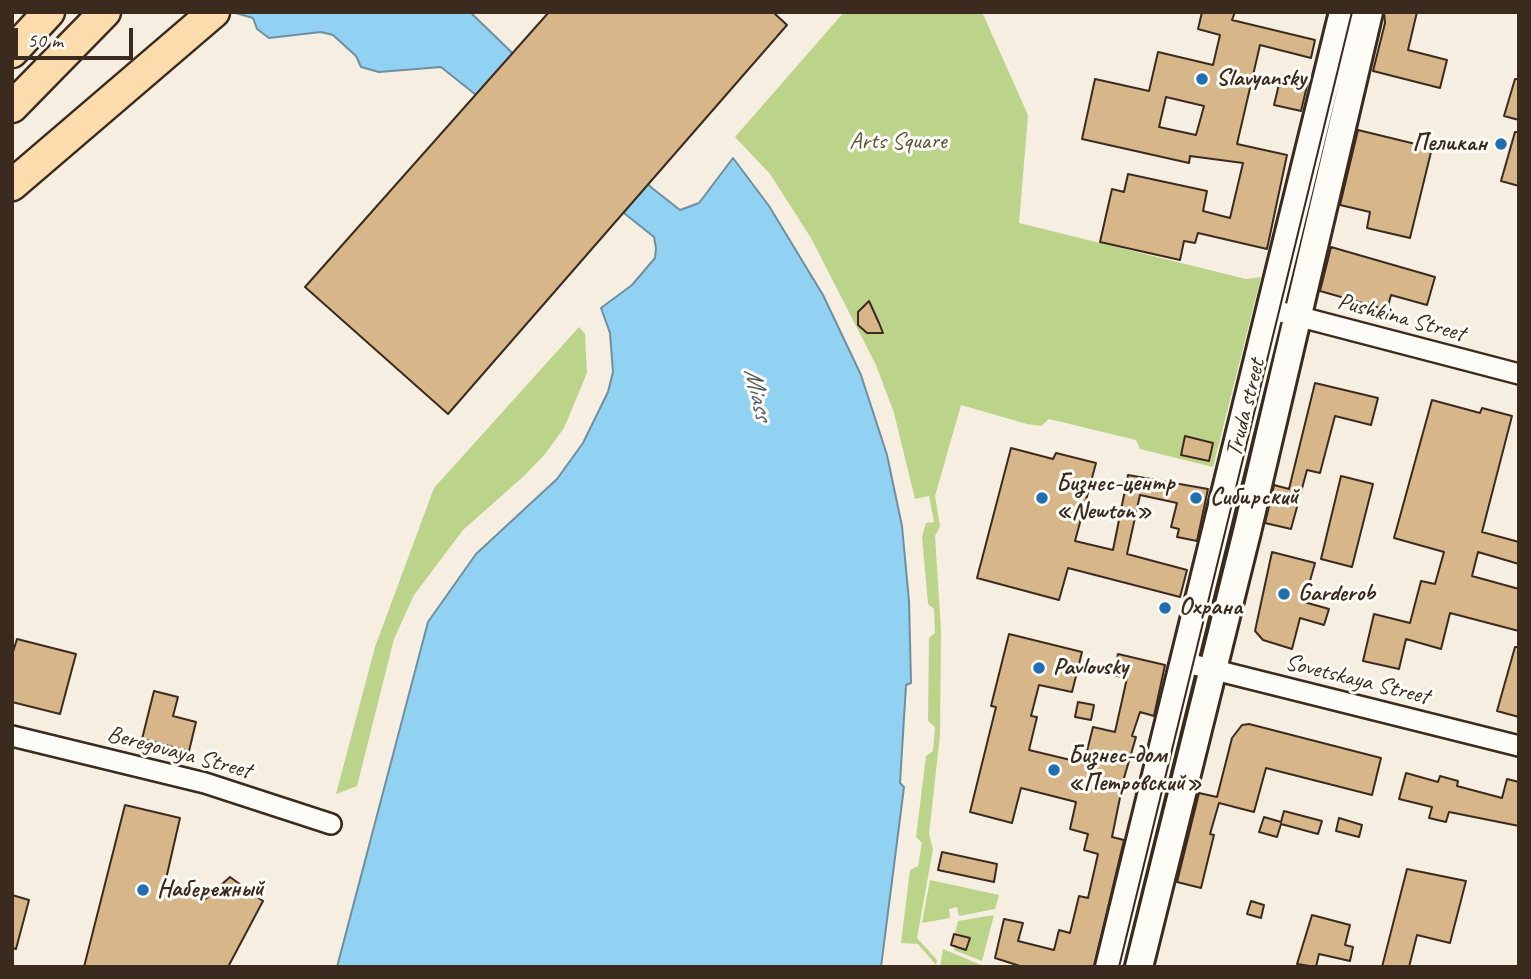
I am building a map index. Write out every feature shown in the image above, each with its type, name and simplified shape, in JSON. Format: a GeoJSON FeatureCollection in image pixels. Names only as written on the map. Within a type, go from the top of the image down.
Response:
{"type":"FeatureCollection","features":[{"type":"Feature","properties":{"kind":"main road"},"geometry":{"type":"LineString","coordinates":[[12,52],[49,12]]}},
{"type":"Feature","properties":{"kind":"main road"},"geometry":{"type":"LineString","coordinates":[[12,107],[105,12]]}},
{"type":"Feature","properties":{"kind":"main road"},"geometry":{"type":"LineString","coordinates":[[12,185],[214,12]]}},
{"type":"Feature","properties":{"kind":"main road","name":"Truda street"},"geometry":{"type":"LineString","coordinates":[[1109,967],[1343,12]]}},
{"type":"Feature","properties":{"kind":"main road","name":"Truda street"},"geometry":{"type":"LineString","coordinates":[[1139,967],[1210,670],[1247,533],[1369,12]]}},
{"type":"Feature","properties":{"kind":"street","name":"Pushkina Street"},"geometry":{"type":"LineString","coordinates":[[1270,309],[1519,374]]}},
{"type":"Feature","properties":{"kind":"street","name":"Sovetskaya Street"},"geometry":{"type":"LineString","coordinates":[[1183,662],[1519,746]]}},
{"type":"Feature","properties":{"kind":"street","name":"Beregovaya Street"},"geometry":{"type":"LineString","coordinates":[[12,736],[205,783],[331,824]]}},
{"type":"Feature","properties":{"kind":"green space","name":"Arts Square"},"geometry":{"type":"Polygon","coordinates":[[[844,12],[982,12],[1028,115],[1019,223],[1246,279],[1261,277],[1213,467],[1140,449],[1136,440],[1049,419],[1041,426],[1027,424],[961,405],[935,496],[940,526],[935,536],[941,631],[940,735],[929,834],[933,849],[917,938],[937,960],[936,965],[918,944],[901,943],[910,870],[918,866],[922,843],[916,837],[926,756],[933,751],[935,727],[928,721],[929,638],[935,633],[934,609],[928,604],[922,537],[926,523],[934,522],[929,496],[915,499],[894,413],[876,365],[811,238],[770,174],[735,137],[844,12]]]}},
{"type":"Feature","properties":{"kind":"green space"},"geometry":{"type":"Polygon","coordinates":[[[579,327],[585,334],[587,373],[564,428],[524,476],[463,530],[414,595],[394,639],[357,786],[336,794],[375,647],[434,488],[579,327]]]}},
{"type":"Feature","properties":{"kind":"green space"},"geometry":{"type":"Polygon","coordinates":[[[930,880],[999,895],[995,909],[959,916],[957,907],[949,909],[950,918],[922,923],[930,880]]]}},
{"type":"Feature","properties":{"kind":"green space"},"geometry":{"type":"Polygon","coordinates":[[[994,915],[982,961],[954,950],[955,947],[967,951],[970,938],[955,933],[958,921],[994,915]]]}},
{"type":"Feature","properties":{"kind":"green space"},"geometry":{"type":"Polygon","coordinates":[[[943,949],[981,965],[981,967],[940,967],[943,949]]]}},
{"type":"Feature","properties":{"kind":"water","name":"Miass"},"geometry":{"type":"Polygon","coordinates":[[[232,12],[470,12],[652,188],[680,210],[699,203],[733,158],[769,206],[823,295],[861,375],[887,455],[902,526],[909,601],[911,683],[906,685],[900,783],[904,787],[881,967],[337,967],[428,622],[476,554],[557,479],[583,443],[608,392],[613,372],[610,333],[601,308],[632,285],[655,258],[656,248],[654,237],[441,67],[379,72],[361,67],[356,56],[333,35],[321,32],[269,38],[257,29],[253,18],[232,12]]]}},
{"type":"Feature","properties":{"kind":"building"},"geometry":{"type":"Polygon","coordinates":[[[549,12],[773,12],[787,25],[448,414],[305,287],[549,12]]]}},
{"type":"Feature","properties":{"kind":"building"},"geometry":{"type":"Polygon","coordinates":[[[1202,12],[1235,12],[1232,20],[1315,40],[1311,58],[1260,45],[1237,144],[1287,155],[1267,249],[1198,233],[1195,243],[1184,241],[1180,260],[1100,242],[1112,189],[1124,192],[1128,174],[1207,191],[1203,211],[1230,218],[1243,163],[1190,156],[1189,163],[1082,139],[1095,79],[1149,91],[1158,52],[1213,65],[1220,35],[1198,29],[1202,12]],[[1166,97],[1159,127],[1196,135],[1204,106],[1166,97]]]}},
{"type":"Feature","properties":{"kind":"building"},"geometry":{"type":"Polygon","coordinates":[[[1384,12],[1417,12],[1408,50],[1447,60],[1440,88],[1373,71],[1385,23],[1384,12]]]}},
{"type":"Feature","properties":{"kind":"building"},"geometry":{"type":"Polygon","coordinates":[[[1281,76],[1308,82],[1301,111],[1274,105],[1281,76]]]}},
{"type":"Feature","properties":{"kind":"building"},"geometry":{"type":"Polygon","coordinates":[[[1515,79],[1519,79],[1519,120],[1504,116],[1515,79]]]}},
{"type":"Feature","properties":{"kind":"building"},"geometry":{"type":"Polygon","coordinates":[[[1358,130],[1432,148],[1410,238],[1367,228],[1370,212],[1340,205],[1358,130]]]}},
{"type":"Feature","properties":{"kind":"building"},"geometry":{"type":"Polygon","coordinates":[[[1515,132],[1519,132],[1519,186],[1501,181],[1515,132]]]}},
{"type":"Feature","properties":{"kind":"building"},"geometry":{"type":"Polygon","coordinates":[[[1331,247],[1435,277],[1427,305],[1391,295],[1387,310],[1320,291],[1331,247]]]}},
{"type":"Feature","properties":{"kind":"building"},"geometry":{"type":"Polygon","coordinates":[[[869,301],[883,333],[867,333],[858,325],[858,312],[869,301]]]}},
{"type":"Feature","properties":{"kind":"building"},"geometry":{"type":"Polygon","coordinates":[[[1315,383],[1378,398],[1371,425],[1335,416],[1320,473],[1307,470],[1291,529],[1265,523],[1274,485],[1289,489],[1315,383]]]}},
{"type":"Feature","properties":{"kind":"building"},"geometry":{"type":"Polygon","coordinates":[[[1432,400],[1480,413],[1482,408],[1512,416],[1482,532],[1519,542],[1519,564],[1478,552],[1472,576],[1519,589],[1519,631],[1450,613],[1441,649],[1406,639],[1399,669],[1363,661],[1374,614],[1410,623],[1421,581],[1435,584],[1444,552],[1394,538],[1432,400]]]}},
{"type":"Feature","properties":{"kind":"building"},"geometry":{"type":"Polygon","coordinates":[[[1185,436],[1213,443],[1209,461],[1181,455],[1185,436]]]}},
{"type":"Feature","properties":{"kind":"building","name":"Бизнес-центр «Newton»"},"geometry":{"type":"Polygon","coordinates":[[[1011,448],[1053,459],[1056,453],[1096,463],[1075,541],[1113,550],[1128,475],[1208,489],[1197,541],[1177,537],[1179,529],[1171,527],[1177,503],[1140,495],[1127,554],[1187,570],[1180,597],[1068,568],[1059,600],[977,578],[1011,448]]]}},
{"type":"Feature","properties":{"kind":"building"},"geometry":{"type":"Polygon","coordinates":[[[1341,476],[1373,484],[1352,567],[1321,559],[1341,476]]]}},
{"type":"Feature","properties":{"kind":"building","name":"Garderob"},"geometry":{"type":"Polygon","coordinates":[[[1272,552],[1315,563],[1304,602],[1329,609],[1324,625],[1300,618],[1292,649],[1263,640],[1255,631],[1272,552]]]}},
{"type":"Feature","properties":{"kind":"building"},"geometry":{"type":"Polygon","coordinates":[[[1009,634],[1082,652],[1072,692],[1039,685],[1031,716],[1037,717],[1029,750],[1079,762],[1080,758],[1085,759],[1093,727],[1115,732],[1127,678],[1113,675],[1118,654],[1165,665],[1154,716],[1140,712],[1132,736],[1136,737],[1124,778],[1112,837],[1124,840],[1094,967],[1023,967],[995,958],[1004,919],[1023,923],[1018,941],[1054,950],[1059,930],[1070,933],[1079,896],[1088,898],[1098,854],[1084,850],[1088,834],[1070,829],[1076,802],[1021,788],[1012,823],[970,812],[996,707],[991,706],[1009,634]]]}},
{"type":"Feature","properties":{"kind":"building"},"geometry":{"type":"Polygon","coordinates":[[[17,639],[76,654],[60,714],[12,702],[12,655],[17,639]]]}},
{"type":"Feature","properties":{"kind":"building"},"geometry":{"type":"Polygon","coordinates":[[[1515,647],[1519,647],[1519,717],[1497,711],[1515,647]]]}},
{"type":"Feature","properties":{"kind":"building"},"geometry":{"type":"Polygon","coordinates":[[[154,691],[178,697],[173,716],[196,722],[189,751],[142,739],[154,691]]]}},
{"type":"Feature","properties":{"kind":"building"},"geometry":{"type":"Polygon","coordinates":[[[1078,702],[1094,705],[1091,720],[1075,717],[1078,702]]]}},
{"type":"Feature","properties":{"kind":"building"},"geometry":{"type":"Polygon","coordinates":[[[1249,724],[1381,758],[1372,795],[1266,768],[1254,812],[1219,803],[1210,834],[1214,835],[1201,888],[1177,882],[1199,793],[1217,797],[1232,738],[1242,725],[1249,724]]]}},
{"type":"Feature","properties":{"kind":"building"},"geometry":{"type":"Polygon","coordinates":[[[1406,773],[1438,782],[1440,776],[1458,781],[1457,786],[1502,798],[1507,779],[1519,782],[1519,826],[1449,812],[1446,822],[1429,818],[1432,807],[1399,799],[1406,773]]]}},
{"type":"Feature","properties":{"kind":"building","name":"Набережный"},"geometry":{"type":"Polygon","coordinates":[[[125,805],[180,818],[166,879],[202,902],[230,877],[263,901],[228,967],[84,967],[125,805]]]}},
{"type":"Feature","properties":{"kind":"building"},"geometry":{"type":"Polygon","coordinates":[[[1284,811],[1322,821],[1318,834],[1281,824],[1277,837],[1259,832],[1264,817],[1281,822],[1284,811]]]}},
{"type":"Feature","properties":{"kind":"building"},"geometry":{"type":"Polygon","coordinates":[[[1339,818],[1362,825],[1359,837],[1336,831],[1339,818]]]}},
{"type":"Feature","properties":{"kind":"building"},"geometry":{"type":"Polygon","coordinates":[[[942,852],[997,864],[994,882],[938,870],[942,852]]]}},
{"type":"Feature","properties":{"kind":"building"},"geometry":{"type":"Polygon","coordinates":[[[1407,869],[1466,881],[1450,943],[1417,935],[1409,967],[1382,967],[1407,869]]]}},
{"type":"Feature","properties":{"kind":"building"},"geometry":{"type":"Polygon","coordinates":[[[12,895],[29,900],[16,949],[12,948],[12,895]]]}},
{"type":"Feature","properties":{"kind":"building"},"geometry":{"type":"Polygon","coordinates":[[[1251,901],[1264,905],[1261,918],[1247,914],[1251,901]]]}},
{"type":"Feature","properties":{"kind":"building"},"geometry":{"type":"Polygon","coordinates":[[[1312,915],[1350,925],[1345,945],[1353,947],[1350,961],[1319,954],[1316,967],[1297,964],[1312,915]]]}},
{"type":"Feature","properties":{"kind":"building"},"geometry":{"type":"Polygon","coordinates":[[[954,934],[970,938],[966,950],[951,945],[954,934]]]}},
{"type":"Feature","properties":{"kind":"tram line"},"geometry":{"type":"LineString","coordinates":[[1119,967],[1352,12]]}},
{"type":"Feature","properties":{"kind":"place","name":"Slavyansky"},"geometry":{"type":"Point","coordinates":[1202,79]}},
{"type":"Feature","properties":{"kind":"place","name":"Пеликан"},"geometry":{"type":"Point","coordinates":[1501,144]}},
{"type":"Feature","properties":{"kind":"place","name":"Бизнес-центр «Newton»"},"geometry":{"type":"Point","coordinates":[1042,498]}},
{"type":"Feature","properties":{"kind":"place","name":"Сибирский"},"geometry":{"type":"Point","coordinates":[1196,498]}},
{"type":"Feature","properties":{"kind":"place","name":"Garderob"},"geometry":{"type":"Point","coordinates":[1284,594]}},
{"type":"Feature","properties":{"kind":"place","name":"Охрана"},"geometry":{"type":"Point","coordinates":[1165,608]}},
{"type":"Feature","properties":{"kind":"place","name":"Pavlovsky"},"geometry":{"type":"Point","coordinates":[1039,668]}},
{"type":"Feature","properties":{"kind":"place","name":"Бизнес-дом «Петровский»"},"geometry":{"type":"Point","coordinates":[1054,770]}},
{"type":"Feature","properties":{"kind":"place","name":"Набережный"},"geometry":{"type":"Point","coordinates":[143,890]}}]}
